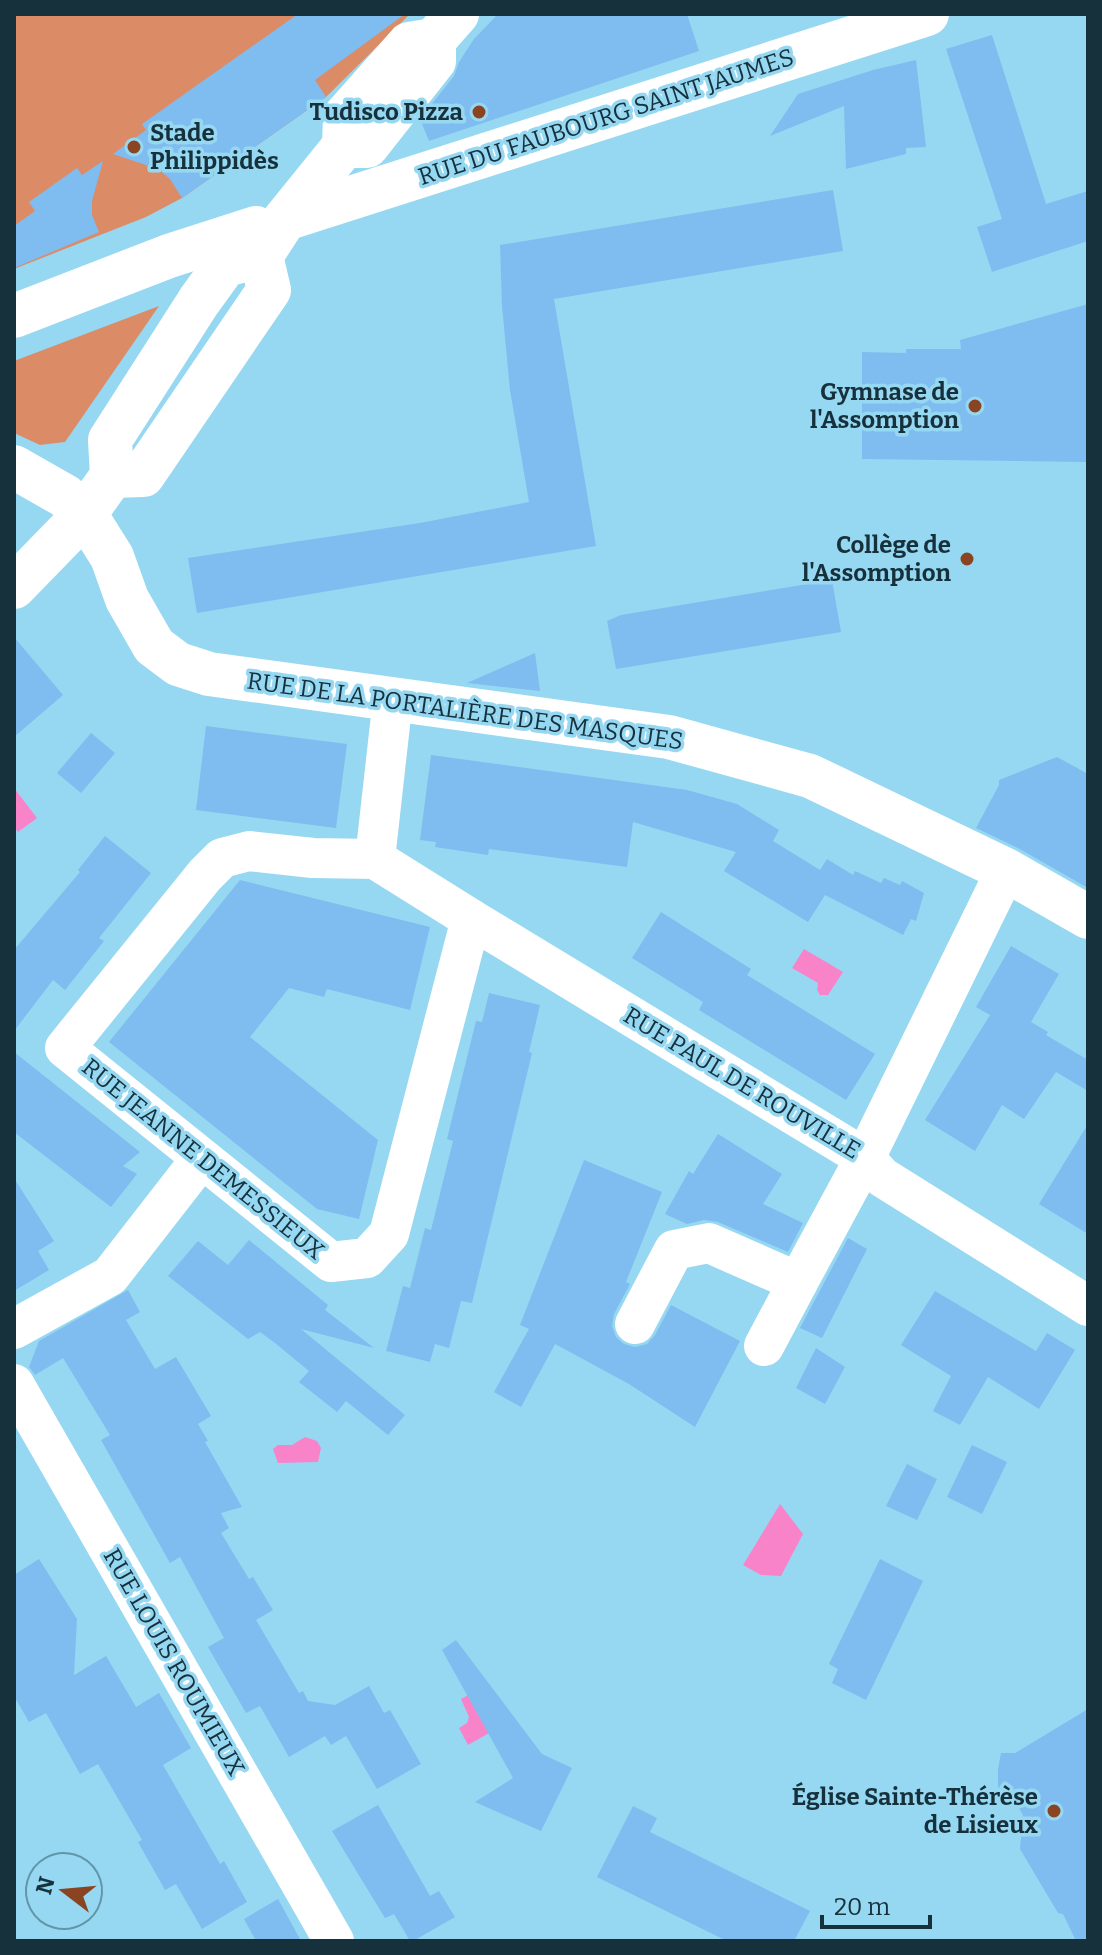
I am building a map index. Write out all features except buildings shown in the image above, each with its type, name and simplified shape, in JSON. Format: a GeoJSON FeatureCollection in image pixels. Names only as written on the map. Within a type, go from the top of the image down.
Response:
{"type":"FeatureCollection","features":[{"type":"Feature","properties":{"kind":"street","name":"RUE DU FAUBOURG SAINT JAUMES"},"geometry":{"type":"LineString","coordinates":[[14,316],[169,256],[927,14]]}},
{"type":"Feature","properties":{"kind":"street"},"geometry":{"type":"LineString","coordinates":[[14,587],[85,514],[112,476],[143,475],[269,290],[261,256],[285,219],[344,146],[367,146],[434,61],[446,27]]}},
{"type":"Feature","properties":{"kind":"street","name":"RUE DE LA PORTALIÈRE DES MASQUES"},"geometry":{"type":"LineString","coordinates":[[14,467],[65,496],[85,514],[112,557],[127,599],[154,646],[178,664],[209,674],[669,737],[796,772],[1006,870],[1088,917]]}},
{"type":"Feature","properties":{"kind":"street"},"geometry":{"type":"LineString","coordinates":[[393,698],[375,859],[471,919]]}},
{"type":"Feature","properties":{"kind":"street","name":"RUE JEANNE DEMESSIEUX"},"geometry":{"type":"LineString","coordinates":[[375,859],[313,858],[249,851],[222,858],[65,1048],[331,1262],[367,1258],[389,1234],[471,919]]}},
{"type":"Feature","properties":{"kind":"street"},"geometry":{"type":"LineString","coordinates":[[764,1346],[865,1158],[1006,870]]}},
{"type":"Feature","properties":{"kind":"street","name":"RUE PAUL DE ROUVILLE"},"geometry":{"type":"LineString","coordinates":[[471,919],[865,1158],[882,1177],[1088,1306]]}},
{"type":"Feature","properties":{"kind":"street"},"geometry":{"type":"LineString","coordinates":[[14,1329],[110,1276],[201,1159]]}},
{"type":"Feature","properties":{"kind":"street"},"geometry":{"type":"LineString","coordinates":[[635,1324],[674,1250],[709,1243],[798,1282]]}},
{"type":"Feature","properties":{"kind":"street","name":"RUE LOUIS ROUMIEUX"},"geometry":{"type":"LineString","coordinates":[[14,1384],[334,1941]]}},
{"type":"Feature","properties":{"kind":"shaded area","name":"Stade Philippidès"},"geometry":{"type":"Polygon","coordinates":[[[14,14],[410,14],[326,97],[182,198],[146,217],[14,269],[14,14]]]}},
{"type":"Feature","properties":{"kind":"shaded area"},"geometry":{"type":"Polygon","coordinates":[[[159,306],[65,442],[40,445],[14,433],[14,361],[159,306]]]}},
{"type":"Feature","properties":{"kind":"shaded area"},"geometry":{"type":"Polygon","coordinates":[[[14,788],[37,818],[18,832],[14,827],[14,788]]]}},
{"type":"Feature","properties":{"kind":"shaded area"},"geometry":{"type":"Polygon","coordinates":[[[804,949],[843,972],[828,995],[820,995],[818,983],[792,968],[804,949]]]}},
{"type":"Feature","properties":{"kind":"shaded area"},"geometry":{"type":"Polygon","coordinates":[[[305,1437],[317,1441],[321,1448],[318,1462],[278,1463],[273,1449],[278,1445],[292,1445],[305,1437]]]}},
{"type":"Feature","properties":{"kind":"shaded area"},"geometry":{"type":"Polygon","coordinates":[[[780,1504],[803,1534],[781,1576],[761,1575],[743,1565],[780,1504]]]}},
{"type":"Feature","properties":{"kind":"shaded area"},"geometry":{"type":"Polygon","coordinates":[[[474,1692],[496,1729],[468,1745],[459,1728],[467,1723],[469,1717],[461,1699],[474,1692]]]}},
{"type":"Feature","properties":{"kind":"place","name":"Tudisco Pizza"},"geometry":{"type":"Point","coordinates":[479,112]}},
{"type":"Feature","properties":{"kind":"place","name":"Stade Philippidès"},"geometry":{"type":"Point","coordinates":[134,147]}},
{"type":"Feature","properties":{"kind":"place","name":"Gymnase de l'Assomption"},"geometry":{"type":"Point","coordinates":[975,406]}},
{"type":"Feature","properties":{"kind":"place","name":"Collège de l'Assomption"},"geometry":{"type":"Point","coordinates":[967,559]}},
{"type":"Feature","properties":{"kind":"place","name":"Église Sainte-Thérèse de Lisieux"},"geometry":{"type":"Point","coordinates":[1054,1811]}}]}
